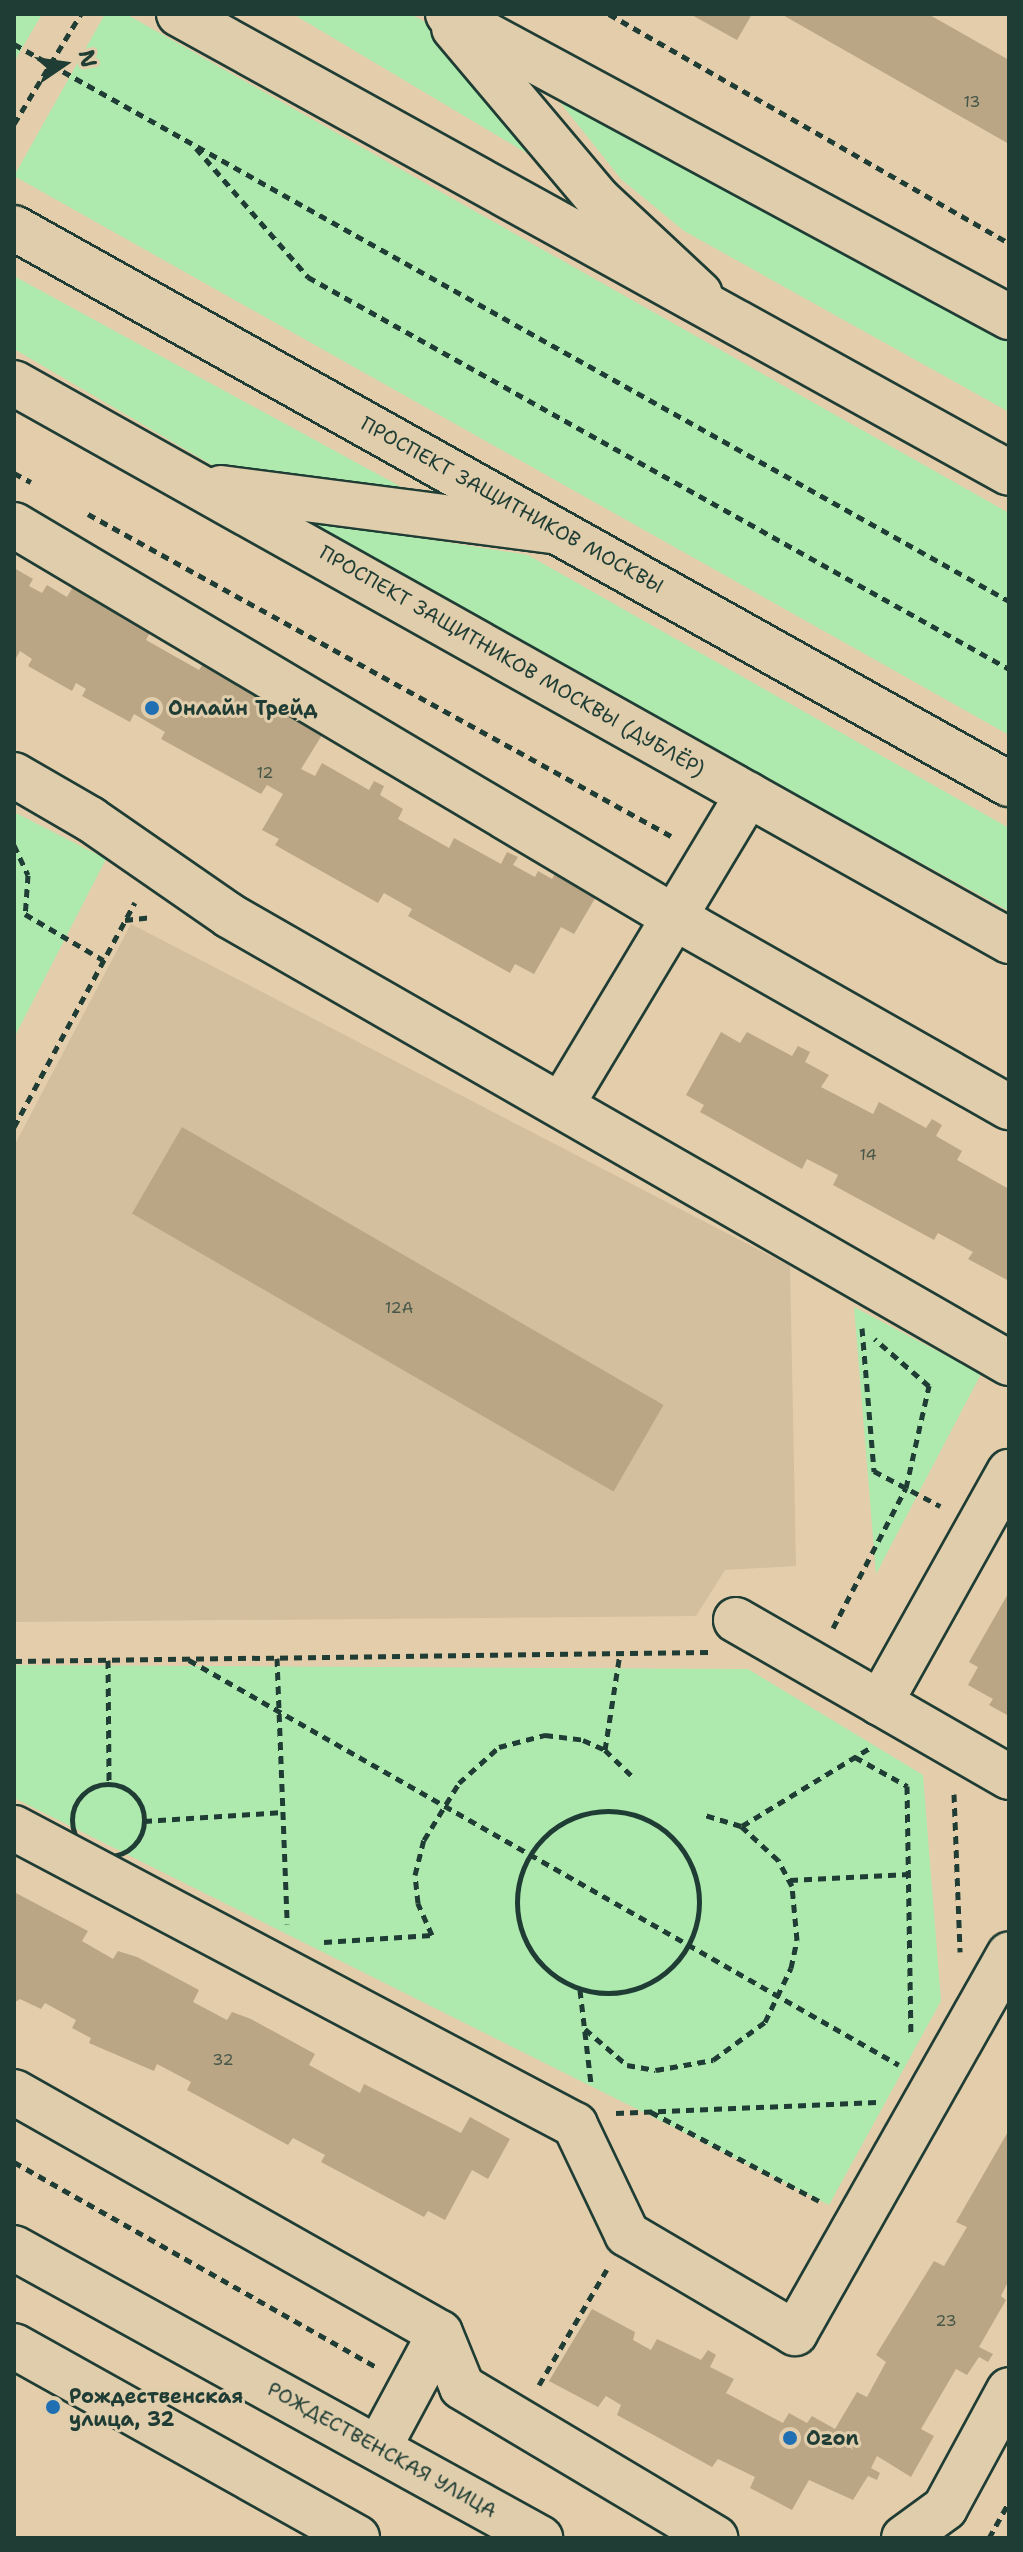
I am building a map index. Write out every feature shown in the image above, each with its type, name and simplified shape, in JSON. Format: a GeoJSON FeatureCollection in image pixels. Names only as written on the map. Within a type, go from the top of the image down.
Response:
{"type":"FeatureCollection","features":[{"type":"Feature","properties":{"kind":"street"},"geometry":{"type":"LineString","coordinates":[[179,14],[1009,473]]}},
{"type":"Feature","properties":{"kind":"street"},"geometry":{"type":"LineString","coordinates":[[445,14],[598,199],[726,318]]}},
{"type":"Feature","properties":{"kind":"street"},"geometry":{"type":"LineString","coordinates":[[445,14],[1009,317]]}},
{"type":"Feature","properties":{"kind":"street","name":"ПРОСПЕКТ ЗАЩИТНИКОВ МОСКВЫ"},"geometry":{"type":"LineString","coordinates":[[14,228],[1009,784]]}},
{"type":"Feature","properties":{"kind":"street","name":"ПРОСПЕКТ ЗАЩИТНИКОВ МОСКВЫ (ДУБЛЁР)"},"geometry":{"type":"LineString","coordinates":[[14,383],[203,486],[1009,941]]}},
{"type":"Feature","properties":{"kind":"street"},"geometry":{"type":"LineString","coordinates":[[203,486],[561,532]]}},
{"type":"Feature","properties":{"kind":"street"},"geometry":{"type":"LineString","coordinates":[[14,525],[674,917],[1009,1107]]}},
{"type":"Feature","properties":{"kind":"street"},"geometry":{"type":"LineString","coordinates":[[14,775],[155,864],[230,916],[1009,1363]]}},
{"type":"Feature","properties":{"kind":"street"},"geometry":{"type":"LineString","coordinates":[[562,1104],[748,795]]}},
{"type":"Feature","properties":{"kind":"street"},"geometry":{"type":"LineString","coordinates":[[881,1722],[1009,1472]]}},
{"type":"Feature","properties":{"kind":"street"},"geometry":{"type":"LineString","coordinates":[[729,1636],[881,1722],[1009,1777]]}},
{"type":"Feature","properties":{"kind":"street"},"geometry":{"type":"LineString","coordinates":[[14,1828],[239,1947],[576,2115],[575,2125],[627,2234],[795,2333],[859,2222],[907,2079],[1009,1954]]}},
{"type":"Feature","properties":{"kind":"street"},"geometry":{"type":"LineString","coordinates":[[14,2092],[440,2333],[462,2387],[715,2538]]}},
{"type":"Feature","properties":{"kind":"street","name":"РОЖДЕСТВЕНСКАЯ УЛИЦА"},"geometry":{"type":"LineString","coordinates":[[14,2248],[540,2538]]}},
{"type":"Feature","properties":{"kind":"street"},"geometry":{"type":"LineString","coordinates":[[379,2447],[440,2333]]}},
{"type":"Feature","properties":{"kind":"street"},"geometry":{"type":"LineString","coordinates":[[14,2346],[345,2535]]}},
{"type":"Feature","properties":{"kind":"street"},"geometry":{"type":"LineString","coordinates":[[904,2538],[945,2508],[1009,2390]]}},
{"type":"Feature","properties":{"kind":"path"},"geometry":{"type":"LineString","coordinates":[[14,124],[81,14]]}},
{"type":"Feature","properties":{"kind":"path"},"geometry":{"type":"LineString","coordinates":[[609,14],[1009,243]]}},
{"type":"Feature","properties":{"kind":"path"},"geometry":{"type":"LineString","coordinates":[[14,44],[1009,601]]}},
{"type":"Feature","properties":{"kind":"path"},"geometry":{"type":"LineString","coordinates":[[193,144],[308,277],[1009,669]]}},
{"type":"Feature","properties":{"kind":"path"},"geometry":{"type":"LineString","coordinates":[[14,473],[42,489]]}},
{"type":"Feature","properties":{"kind":"path"},"geometry":{"type":"LineString","coordinates":[[84,512],[710,858]]}},
{"type":"Feature","properties":{"kind":"path"},"geometry":{"type":"LineString","coordinates":[[14,845],[28,875],[25,914],[103,960]]}},
{"type":"Feature","properties":{"kind":"path"},"geometry":{"type":"LineString","coordinates":[[15,1122],[155,864]]}},
{"type":"Feature","properties":{"kind":"path"},"geometry":{"type":"LineString","coordinates":[[858,1275],[874,1471],[979,1527]]}},
{"type":"Feature","properties":{"kind":"path"},"geometry":{"type":"LineString","coordinates":[[829,1636],[906,1488],[929,1386],[862,1328]]}},
{"type":"Feature","properties":{"kind":"path"},"geometry":{"type":"LineString","coordinates":[[14,1661],[620,1653],[729,1636]]}},
{"type":"Feature","properties":{"kind":"path"},"geometry":{"type":"LineString","coordinates":[[605,1750],[620,1653]]}},
{"type":"Feature","properties":{"kind":"path"},"geometry":{"type":"LineString","coordinates":[[239,1947],[288,1944],[277,1658]]}},
{"type":"Feature","properties":{"kind":"path"},"geometry":{"type":"LineString","coordinates":[[188,1659],[778,1997],[907,2079]]}},
{"type":"Feature","properties":{"kind":"path"},"geometry":{"type":"LineString","coordinates":[[108,1660],[109,1782]]}},
{"type":"Feature","properties":{"kind":"path"},"geometry":{"type":"LineString","coordinates":[[741,1826],[855,1757],[881,1722]]}},
{"type":"Feature","properties":{"kind":"path"},"geometry":{"type":"LineString","coordinates":[[317,1942],[432,1935],[418,1903],[415,1875],[424,1840],[459,1783],[499,1747],[561,1735],[605,1750],[634,1778]]}},
{"type":"Feature","properties":{"kind":"path"},"geometry":{"type":"LineString","coordinates":[[855,1757],[907,1786],[911,2045]]}},
{"type":"Feature","properties":{"kind":"path"},"geometry":{"type":"LineString","coordinates":[[109,1782],[133,1793],[144,1821],[141,1837],[117,1859],[82,1845],[71,1827],[72,1809],[80,1796],[109,1782]]}},
{"type":"Feature","properties":{"kind":"path"},"geometry":{"type":"LineString","coordinates":[[954,1782],[960,1967]]}},
{"type":"Feature","properties":{"kind":"path"},"geometry":{"type":"LineString","coordinates":[[144,1821],[283,1812]]}},
{"type":"Feature","properties":{"kind":"path"},"geometry":{"type":"LineString","coordinates":[[622,1812],[660,1825],[688,1857],[696,1880],[699,1903],[687,1945],[664,1973],[628,1992],[580,1990],[546,1972],[521,1924],[516,1895],[529,1854],[556,1828],[594,1813],[622,1812]]}},
{"type":"Feature","properties":{"kind":"path"},"geometry":{"type":"LineString","coordinates":[[585,2029],[627,2065],[684,2068],[713,2060],[742,2042],[765,2022],[778,1997],[797,1940],[789,1880],[778,1860],[741,1826],[704,1815]]}},
{"type":"Feature","properties":{"kind":"path"},"geometry":{"type":"LineString","coordinates":[[789,1880],[909,1874]]}},
{"type":"Feature","properties":{"kind":"path"},"geometry":{"type":"LineString","coordinates":[[580,1990],[585,2029],[576,2115],[878,2102],[907,2079]]}},
{"type":"Feature","properties":{"kind":"path"},"geometry":{"type":"LineString","coordinates":[[878,2102],[907,2079]]}},
{"type":"Feature","properties":{"kind":"path"},"geometry":{"type":"LineString","coordinates":[[651,2112],[859,2222]]}},
{"type":"Feature","properties":{"kind":"path"},"geometry":{"type":"LineString","coordinates":[[14,2162],[412,2387]]}},
{"type":"Feature","properties":{"kind":"path"},"geometry":{"type":"LineString","coordinates":[[518,2420],[627,2234]]}},
{"type":"Feature","properties":{"kind":"path"},"geometry":{"type":"LineString","coordinates":[[989,2538],[1009,2502]]}},
{"type":"Feature","properties":{"kind":"shaded area"},"geometry":{"type":"Polygon","coordinates":[[[131,924],[790,1266],[796,1566],[725,1570],[696,1616],[14,1622],[14,1146],[131,924]]]}},
{"type":"Feature","properties":{"kind":"green space"},"geometry":{"type":"Polygon","coordinates":[[[14,14],[42,14],[14,62],[14,14]]]}},
{"type":"Feature","properties":{"kind":"green space"},"geometry":{"type":"Polygon","coordinates":[[[105,14],[126,14],[1009,513],[1009,735],[14,176],[105,14]]]}},
{"type":"Feature","properties":{"kind":"green space"},"geometry":{"type":"Polygon","coordinates":[[[293,14],[411,14],[435,28],[540,161],[293,14]]]}},
{"type":"Feature","properties":{"kind":"green space"},"geometry":{"type":"Polygon","coordinates":[[[544,82],[1009,342],[1009,412],[684,231],[621,179],[544,82]]]}},
{"type":"Feature","properties":{"kind":"green space"},"geometry":{"type":"Polygon","coordinates":[[[14,276],[403,488],[219,469],[14,349],[14,276]]]}},
{"type":"Feature","properties":{"kind":"green space"},"geometry":{"type":"Polygon","coordinates":[[[288,517],[528,555],[1009,828],[1009,911],[288,517]]]}},
{"type":"Feature","properties":{"kind":"green space"},"geometry":{"type":"Polygon","coordinates":[[[14,812],[106,859],[14,1038],[14,812]]]}},
{"type":"Feature","properties":{"kind":"green space"},"geometry":{"type":"Polygon","coordinates":[[[854,1307],[981,1374],[876,1574],[854,1307]]]}},
{"type":"Feature","properties":{"kind":"green space"},"geometry":{"type":"Polygon","coordinates":[[[14,1665],[748,1669],[923,1775],[941,2001],[829,2205],[14,1798],[14,1665]]]}},
{"type":"Feature","properties":{"kind":"building"},"geometry":{"type":"Polygon","coordinates":[[[690,14],[752,14],[737,40],[690,14]]]}},
{"type":"Feature","properties":{"kind":"building"},"geometry":{"type":"Polygon","coordinates":[[[781,14],[928,14],[1009,60],[1009,144],[781,14]]]}},
{"type":"Feature","properties":{"kind":"building"},"geometry":{"type":"Polygon","coordinates":[[[14,568],[33,579],[29,586],[42,593],[47,585],[67,597],[74,585],[152,629],[146,640],[199,670],[207,658],[288,702],[282,713],[322,735],[301,769],[315,776],[322,763],[369,790],[374,781],[384,786],[380,795],[403,809],[398,819],[449,848],[454,838],[501,864],[507,852],[518,857],[513,865],[535,877],[538,871],[552,879],[556,872],[597,895],[574,934],[561,927],[534,974],[515,964],[510,973],[408,916],[412,909],[384,893],[378,903],[275,845],[279,839],[262,830],[283,794],[267,785],[261,794],[161,739],[165,732],[134,714],[130,722],[82,696],[86,689],[76,683],[72,691],[28,666],[32,659],[20,651],[14,662],[14,568]]]}},
{"type":"Feature","properties":{"kind":"building"},"geometry":{"type":"Polygon","coordinates":[[[721,1032],[740,1043],[747,1032],[792,1056],[798,1046],[810,1052],[805,1062],[829,1075],[821,1087],[873,1114],[879,1102],[926,1128],[932,1119],[942,1125],[936,1136],[962,1151],[957,1160],[1009,1189],[1009,1281],[968,1259],[973,1252],[938,1233],[934,1240],[833,1185],[838,1175],[807,1159],[802,1169],[700,1112],[704,1105],[686,1095],[721,1032]]]}},
{"type":"Feature","properties":{"kind":"building"},"geometry":{"type":"Polygon","coordinates":[[[182,1127],[664,1405],[614,1492],[132,1214],[182,1127]]]}},
{"type":"Feature","properties":{"kind":"building"},"geometry":{"type":"Polygon","coordinates":[[[1009,1592],[1007,1715],[989,1705],[993,1699],[968,1685],[978,1667],[969,1662],[1009,1592]]]}},
{"type":"Feature","properties":{"kind":"building"},"geometry":{"type":"Polygon","coordinates":[[[14,1892],[88,1931],[82,1941],[113,1959],[118,1951],[137,1957],[199,1990],[193,2002],[227,2020],[232,2012],[251,2019],[315,2054],[309,2065],[360,2093],[364,2084],[461,2133],[470,2117],[510,2139],[488,2179],[472,2170],[445,2220],[428,2211],[424,2217],[321,2162],[325,2155],[293,2138],[288,2145],[187,2090],[191,2082],[157,2064],[154,2071],[89,2043],[91,2038],[72,2028],[76,2020],[45,2003],[41,2009],[20,1999],[14,2003],[14,1892]]]}},
{"type":"Feature","properties":{"kind":"building"},"geometry":{"type":"Polygon","coordinates":[[[1009,2130],[1009,2280],[1001,2296],[1006,2300],[979,2347],[993,2354],[988,2362],[979,2357],[967,2375],[956,2369],[921,2429],[934,2436],[911,2477],[877,2456],[871,2468],[880,2473],[877,2480],[868,2476],[853,2500],[809,2480],[792,2510],[750,2488],[755,2477],[718,2459],[712,2467],[617,2415],[621,2405],[606,2396],[598,2407],[549,2381],[592,2309],[635,2332],[633,2340],[651,2350],[657,2339],[701,2360],[708,2350],[716,2355],[710,2367],[734,2379],[726,2393],[783,2423],[789,2413],[807,2423],[812,2416],[835,2429],[857,2392],[867,2397],[886,2362],[876,2355],[934,2261],[944,2266],[967,2227],[956,2222],[1009,2130]]]}},
{"type":"Feature","properties":{"kind":"place","name":"Онлайн Трейд"},"geometry":{"type":"Point","coordinates":[152,708]}},
{"type":"Feature","properties":{"kind":"place","name":"Рождественская улица, 32"},"geometry":{"type":"Point","coordinates":[53,2407]}},
{"type":"Feature","properties":{"kind":"place","name":"Ozon"},"geometry":{"type":"Point","coordinates":[790,2438]}}]}
